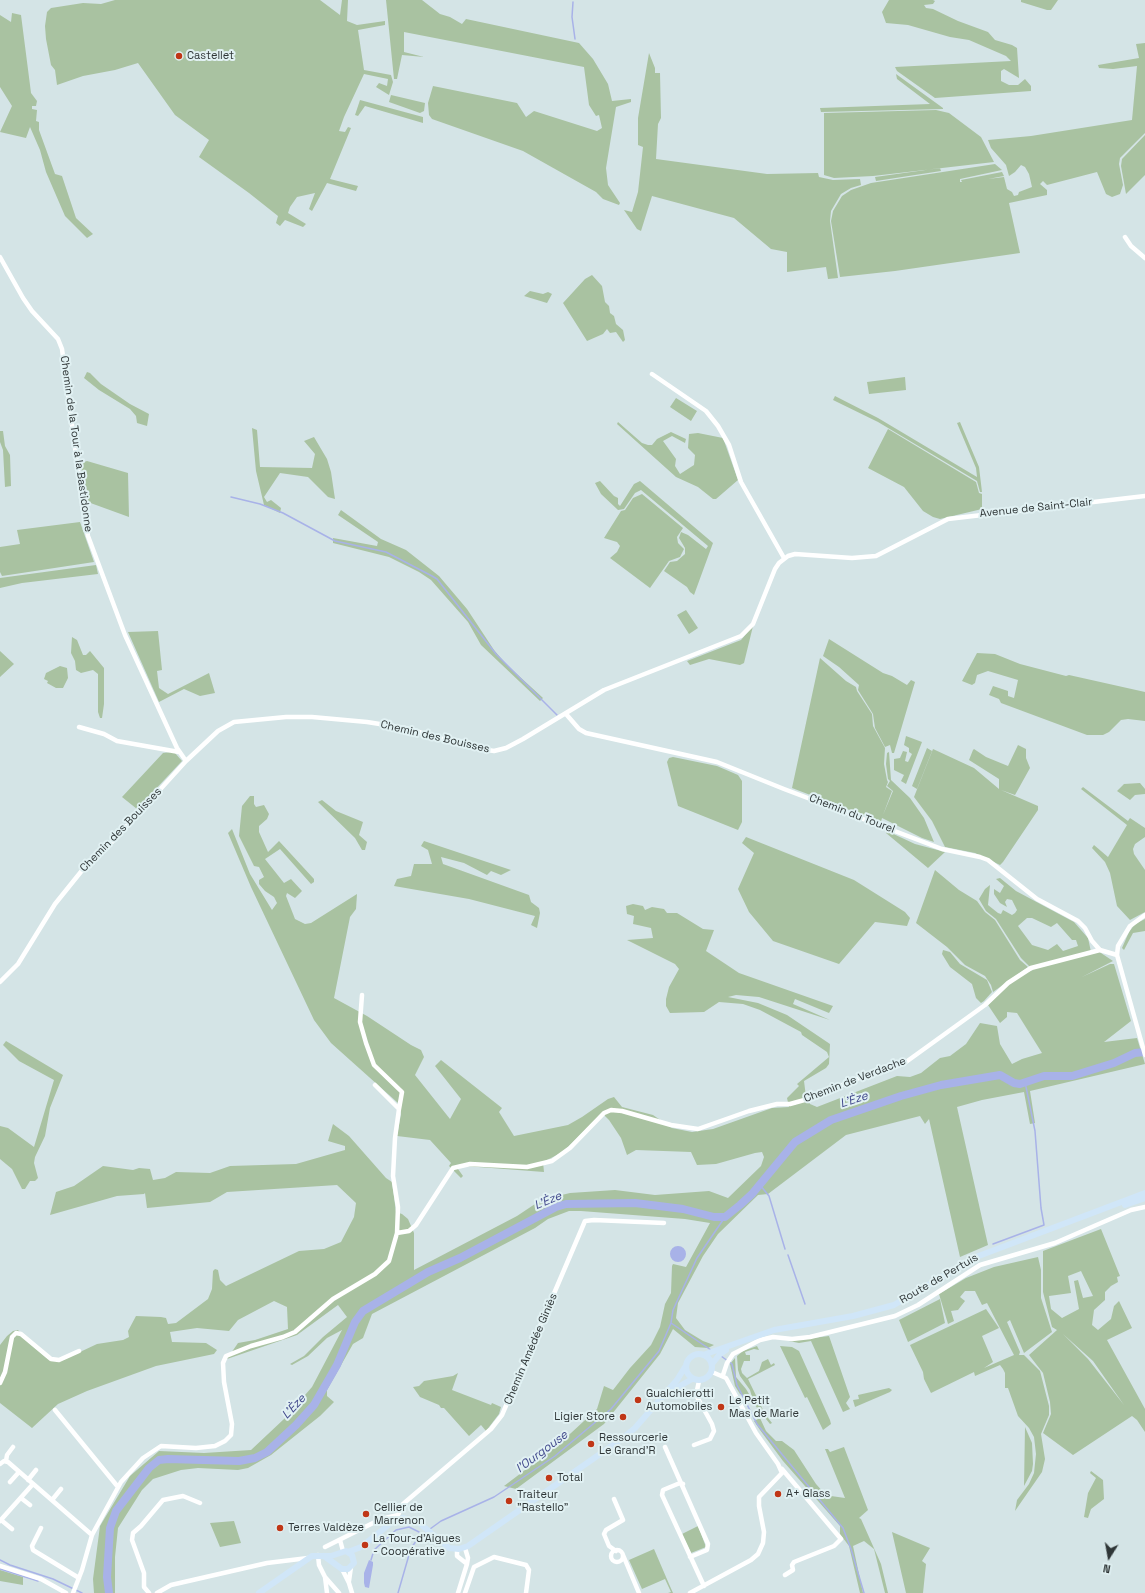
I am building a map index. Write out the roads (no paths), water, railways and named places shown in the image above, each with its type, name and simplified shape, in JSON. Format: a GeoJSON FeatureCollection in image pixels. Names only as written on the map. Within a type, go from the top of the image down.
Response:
{"type":"FeatureCollection","features":[{"type":"Feature","properties":{"kind":"main road","name":"Route de Pertuis"},"geometry":{"type":"LineString","coordinates":[[703,1355],[778,1329],[853,1316],[882,1309],[917,1293],[976,1257],[1145,1194]]}},
{"type":"Feature","properties":{"kind":"main road","name":"Route de Pertuis"},"geometry":{"type":"LineString","coordinates":[[1070,1222],[1145,1198]]}},
{"type":"Feature","properties":{"kind":"main road","name":"Route de Pertuis"},"geometry":{"type":"LineString","coordinates":[[712,1364],[720,1354],[735,1344]]}},
{"type":"Feature","properties":{"kind":"main road"},"geometry":{"type":"LineString","coordinates":[[321,1556],[342,1569],[351,1567],[354,1563],[354,1557],[361,1547],[399,1517],[414,1520],[424,1526],[445,1545],[457,1549],[465,1548],[623,1438],[658,1400],[685,1367],[691,1356],[703,1355],[710,1360],[712,1364],[712,1372],[708,1377],[681,1384],[658,1400]]}},
{"type":"Feature","properties":{"kind":"main road"},"geometry":{"type":"LineString","coordinates":[[685,1367],[687,1374],[696,1380]]}},
{"type":"Feature","properties":{"kind":"main road"},"geometry":{"type":"LineString","coordinates":[[259,1593],[311,1557],[343,1552],[361,1547]]}},
{"type":"Feature","properties":{"kind":"main road"},"geometry":{"type":"LineString","coordinates":[[343,1552],[354,1557]]}},
{"type":"Feature","properties":{"kind":"main road"},"geometry":{"type":"LineString","coordinates":[[336,1564],[336,1558],[343,1552]]}},
{"type":"Feature","properties":{"kind":"street"},"geometry":{"type":"LineString","coordinates":[[1125,237],[1131,246],[1145,258]]}},
{"type":"Feature","properties":{"kind":"street","name":"Chemin de la Tour à la Bastidonne"},"geometry":{"type":"LineString","coordinates":[[0,257],[32,311],[58,339],[62,347],[84,516],[88,536],[125,636],[179,752],[186,761]]}},
{"type":"Feature","properties":{"kind":"street"},"geometry":{"type":"LineString","coordinates":[[652,374],[706,411],[718,426],[729,445],[741,482],[784,558]]}},
{"type":"Feature","properties":{"kind":"street","name":"Avenue de Saint-Clair"},"geometry":{"type":"LineString","coordinates":[[784,558],[795,554],[852,558],[876,556],[948,519],[1145,496]]}},
{"type":"Feature","properties":{"kind":"street","name":"Chemin des Bouisses"},"geometry":{"type":"LineString","coordinates":[[0,982],[18,964],[70,884],[115,840],[186,761],[218,731],[227,725],[239,721],[268,718],[312,717],[390,725],[470,747],[494,751],[506,748],[524,739],[604,690],[741,636],[753,624],[775,569],[784,558]]}},
{"type":"Feature","properties":{"kind":"street","name":"Chemin du Tourel"},"geometry":{"type":"LineString","coordinates":[[566,714],[586,733],[717,762],[770,784],[942,849],[988,860],[1037,899],[1078,921],[1085,928],[1092,941],[1100,950]]}},
{"type":"Feature","properties":{"kind":"street"},"geometry":{"type":"LineString","coordinates":[[79,727],[104,734],[117,741],[179,752]]}},
{"type":"Feature","properties":{"kind":"street"},"geometry":{"type":"LineString","coordinates":[[1145,915],[1130,926],[1118,946],[1117,955],[1145,1055]]}},
{"type":"Feature","properties":{"kind":"street"},"geometry":{"type":"LineString","coordinates":[[1100,950],[1117,955]]}},
{"type":"Feature","properties":{"kind":"street","name":"Chemin de Verdache"},"geometry":{"type":"LineString","coordinates":[[397,1232],[409,1231],[416,1225],[453,1168],[470,1164],[527,1167],[552,1161],[570,1148],[604,1113],[611,1110],[622,1111],[671,1126],[698,1129],[749,1111],[777,1104],[790,1104],[808,1100],[894,1064],[906,1062],[985,1005],[1008,983],[1031,968],[1100,950]]}},
{"type":"Feature","properties":{"kind":"street"},"geometry":{"type":"LineString","coordinates":[[73,1593],[92,1535],[118,1487],[140,1461],[157,1448],[163,1446],[207,1448],[215,1446],[231,1435],[233,1427],[224,1386],[223,1363],[226,1356],[251,1346],[295,1332],[333,1299],[375,1274],[389,1261],[397,1232],[398,1206],[393,1176],[394,1138],[402,1092],[374,1065],[360,1022],[362,995]]}},
{"type":"Feature","properties":{"kind":"street"},"geometry":{"type":"LineString","coordinates":[[375,1085],[399,1109]]}},
{"type":"Feature","properties":{"kind":"street"},"geometry":{"type":"LineString","coordinates":[[723,1375],[727,1363],[733,1354],[760,1340],[773,1337],[792,1339],[810,1337],[895,1316],[918,1305],[976,1267],[1055,1243],[1128,1210],[1145,1207]]}},
{"type":"Feature","properties":{"kind":"street","name":"Chemin Amédée Giniès"},"geometry":{"type":"LineString","coordinates":[[399,1517],[403,1504],[491,1429],[502,1415],[585,1221],[594,1220],[664,1223]]}},
{"type":"Feature","properties":{"kind":"street"},"geometry":{"type":"LineString","coordinates":[[0,1383],[5,1372],[12,1337],[19,1332],[51,1359],[59,1360],[79,1351]]}},
{"type":"Feature","properties":{"kind":"street"},"geometry":{"type":"LineString","coordinates":[[712,1372],[723,1375],[731,1386],[756,1433],[782,1469],[840,1537],[841,1540],[838,1544],[794,1562],[792,1565],[793,1570],[785,1575]]}},
{"type":"Feature","properties":{"kind":"street"},"geometry":{"type":"LineString","coordinates":[[694,1445],[710,1439],[714,1431],[712,1424],[696,1395],[696,1380]]}},
{"type":"Feature","properties":{"kind":"street"},"geometry":{"type":"LineString","coordinates":[[54,1410],[118,1487]]}},
{"type":"Feature","properties":{"kind":"street"},"geometry":{"type":"LineString","coordinates":[[6,1461],[7,1455],[13,1447]]}},
{"type":"Feature","properties":{"kind":"street"},"geometry":{"type":"LineString","coordinates":[[665,1447],[683,1484],[709,1547],[707,1550],[690,1557]]}},
{"type":"Feature","properties":{"kind":"street"},"geometry":{"type":"LineString","coordinates":[[6,1461],[92,1535]]}},
{"type":"Feature","properties":{"kind":"street"},"geometry":{"type":"LineString","coordinates":[[0,1464],[6,1461]]}},
{"type":"Feature","properties":{"kind":"street"},"geometry":{"type":"LineString","coordinates":[[690,1593],[751,1560],[758,1554],[763,1543],[764,1532],[759,1497],[762,1492],[781,1476],[782,1469]]}},
{"type":"Feature","properties":{"kind":"street"},"geometry":{"type":"LineString","coordinates":[[28,1480],[36,1470]]}},
{"type":"Feature","properties":{"kind":"street"},"geometry":{"type":"LineString","coordinates":[[10,1482],[19,1472]]}},
{"type":"Feature","properties":{"kind":"street"},"geometry":{"type":"LineString","coordinates":[[683,1484],[680,1483],[663,1490],[662,1494],[704,1586]]}},
{"type":"Feature","properties":{"kind":"street"},"geometry":{"type":"LineString","coordinates":[[12,1529],[0,1521],[33,1484]]}},
{"type":"Feature","properties":{"kind":"street"},"geometry":{"type":"LineString","coordinates":[[52,1500],[61,1489]]}},
{"type":"Feature","properties":{"kind":"street"},"geometry":{"type":"LineString","coordinates":[[149,1593],[144,1587],[144,1573],[132,1540],[133,1533],[141,1526],[163,1500],[183,1496],[200,1503]]}},
{"type":"Feature","properties":{"kind":"street"},"geometry":{"type":"LineString","coordinates":[[21,1498],[30,1505]]}},
{"type":"Feature","properties":{"kind":"street"},"geometry":{"type":"LineString","coordinates":[[614,1499],[623,1520],[606,1530],[604,1534],[609,1546],[616,1551],[619,1551],[622,1555],[639,1593]]}},
{"type":"Feature","properties":{"kind":"street"},"geometry":{"type":"LineString","coordinates":[[325,1547],[380,1518],[399,1517]]}},
{"type":"Feature","properties":{"kind":"street"},"geometry":{"type":"LineString","coordinates":[[41,1528],[32,1546],[33,1550],[79,1578]]}},
{"type":"Feature","properties":{"kind":"street"},"geometry":{"type":"LineString","coordinates":[[340,1540],[343,1552]]}},
{"type":"Feature","properties":{"kind":"street"},"geometry":{"type":"LineString","coordinates":[[458,1593],[468,1558],[465,1548]]}},
{"type":"Feature","properties":{"kind":"street"},"geometry":{"type":"LineString","coordinates":[[457,1549],[457,1556],[467,1564]]}},
{"type":"Feature","properties":{"kind":"street"},"geometry":{"type":"LineString","coordinates":[[616,1551],[611,1556],[614,1561],[619,1562],[622,1555]]}},
{"type":"Feature","properties":{"kind":"street"},"geometry":{"type":"LineString","coordinates":[[321,1556],[319,1566],[325,1577],[339,1593]]}},
{"type":"Feature","properties":{"kind":"street"},"geometry":{"type":"LineString","coordinates":[[156,1593],[170,1585],[267,1563],[291,1561],[311,1557]]}},
{"type":"Feature","properties":{"kind":"street"},"geometry":{"type":"LineString","coordinates":[[465,1593],[473,1569],[492,1557],[522,1562],[528,1566],[526,1593]]}},
{"type":"Feature","properties":{"kind":"street"},"geometry":{"type":"LineString","coordinates":[[291,1561],[299,1565]]}},
{"type":"Feature","properties":{"kind":"street"},"geometry":{"type":"LineString","coordinates":[[0,1566],[41,1579],[66,1593]]}},
{"type":"Feature","properties":{"kind":"street"},"geometry":{"type":"LineString","coordinates":[[349,1583],[351,1567]]}},
{"type":"Feature","properties":{"kind":"street"},"geometry":{"type":"LineString","coordinates":[[342,1569],[352,1593]]}},
{"type":"Feature","properties":{"kind":"street"},"geometry":{"type":"LineString","coordinates":[[325,1577],[327,1593]]}},
{"type":"Feature","properties":{"kind":"water"},"geometry":{"type":"Polygon","coordinates":[[[675,1246],[681,1246],[686,1251],[684,1260],[681,1262],[675,1262],[670,1257],[670,1251],[675,1246]]]}},
{"type":"Feature","properties":{"kind":"water"},"geometry":{"type":"Polygon","coordinates":[[[369,1560],[373,1562],[373,1565],[369,1588],[365,1587],[364,1573],[369,1560]]]}},
{"type":"Feature","properties":{"kind":"waterway"},"geometry":{"type":"LineString","coordinates":[[573,2],[572,17],[575,39]]}},
{"type":"Feature","properties":{"kind":"waterway"},"geometry":{"type":"LineString","coordinates":[[231,497],[260,504],[283,513],[335,541],[386,552],[437,579],[496,654],[557,715]]}},
{"type":"Feature","properties":{"kind":"waterway","name":"L'Èze"},"geometry":{"type":"LineString","coordinates":[[109,1593],[107,1577],[110,1528],[116,1511],[149,1468],[159,1460],[239,1461],[255,1458],[267,1452],[296,1425],[314,1405],[337,1365],[355,1322],[363,1311],[428,1272],[460,1258],[556,1207],[566,1204],[635,1203],[683,1209],[714,1217],[725,1217],[752,1194],[795,1142],[831,1120],[901,1096],[941,1085],[1000,1075],[1014,1083],[1020,1084],[1044,1076],[1072,1076],[1114,1063],[1135,1053],[1145,1052]]}},
{"type":"Feature","properties":{"kind":"waterway"},"geometry":{"type":"LineString","coordinates":[[993,1244],[1044,1225],[1041,1208],[1035,1131],[1025,1082]]}},
{"type":"Feature","properties":{"kind":"waterway"},"geometry":{"type":"LineString","coordinates":[[760,1185],[769,1196],[785,1249]]}},
{"type":"Feature","properties":{"kind":"waterway","name":"l'Ourgouse"},"geometry":{"type":"LineString","coordinates":[[430,1529],[441,1521],[494,1497],[555,1456],[611,1409],[659,1351],[671,1323],[673,1310],[697,1258],[725,1217]]}},
{"type":"Feature","properties":{"kind":"waterway"},"geometry":{"type":"LineString","coordinates":[[788,1255],[805,1304]]}},
{"type":"Feature","properties":{"kind":"waterway"},"geometry":{"type":"LineString","coordinates":[[671,1323],[711,1350]]}},
{"type":"Feature","properties":{"kind":"waterway"},"geometry":{"type":"LineString","coordinates":[[721,1356],[732,1364],[737,1385],[757,1424],[843,1528],[864,1593]]}},
{"type":"Feature","properties":{"kind":"waterway"},"geometry":{"type":"LineString","coordinates":[[371,1560],[374,1550],[396,1530],[409,1527],[419,1532]]}},
{"type":"Feature","properties":{"kind":"waterway","name":"l'Ourgouse"},"geometry":{"type":"LineString","coordinates":[[398,1593],[411,1548],[420,1536],[427,1531]]}},
{"type":"Feature","properties":{"kind":"waterway"},"geometry":{"type":"LineString","coordinates":[[0,1560],[10,1565],[53,1579],[82,1593]]}},
{"type":"Feature","properties":{"kind":"waterway"},"geometry":{"type":"LineString","coordinates":[[0,1569],[38,1581]]}},
{"type":"Feature","properties":{"kind":"place","name":"Castellet"},"geometry":{"type":"Point","coordinates":[179,56]}},
{"type":"Feature","properties":{"kind":"place","name":"Gualchierotti Automobiles"},"geometry":{"type":"Point","coordinates":[638,1400]}},
{"type":"Feature","properties":{"kind":"place","name":"Le Petit Mas de Marie"},"geometry":{"type":"Point","coordinates":[721,1407]}},
{"type":"Feature","properties":{"kind":"place","name":"Ligier Store"},"geometry":{"type":"Point","coordinates":[623,1417]}},
{"type":"Feature","properties":{"kind":"place","name":"Ressourcerie Le Grand'R"},"geometry":{"type":"Point","coordinates":[591,1444]}},
{"type":"Feature","properties":{"kind":"place","name":"Total"},"geometry":{"type":"Point","coordinates":[549,1478]}},
{"type":"Feature","properties":{"kind":"place","name":"A+ Glass"},"geometry":{"type":"Point","coordinates":[778,1494]}},
{"type":"Feature","properties":{"kind":"place","name":"Traiteur \"Rastello\""},"geometry":{"type":"Point","coordinates":[509,1501]}},
{"type":"Feature","properties":{"kind":"place","name":"Cellier de Marrenon"},"geometry":{"type":"Point","coordinates":[366,1514]}},
{"type":"Feature","properties":{"kind":"place","name":"Terres Valdèze"},"geometry":{"type":"Point","coordinates":[280,1528]}},
{"type":"Feature","properties":{"kind":"place","name":"La Tour-d'Aigues - Coopérative"},"geometry":{"type":"Point","coordinates":[365,1545]}}]}
